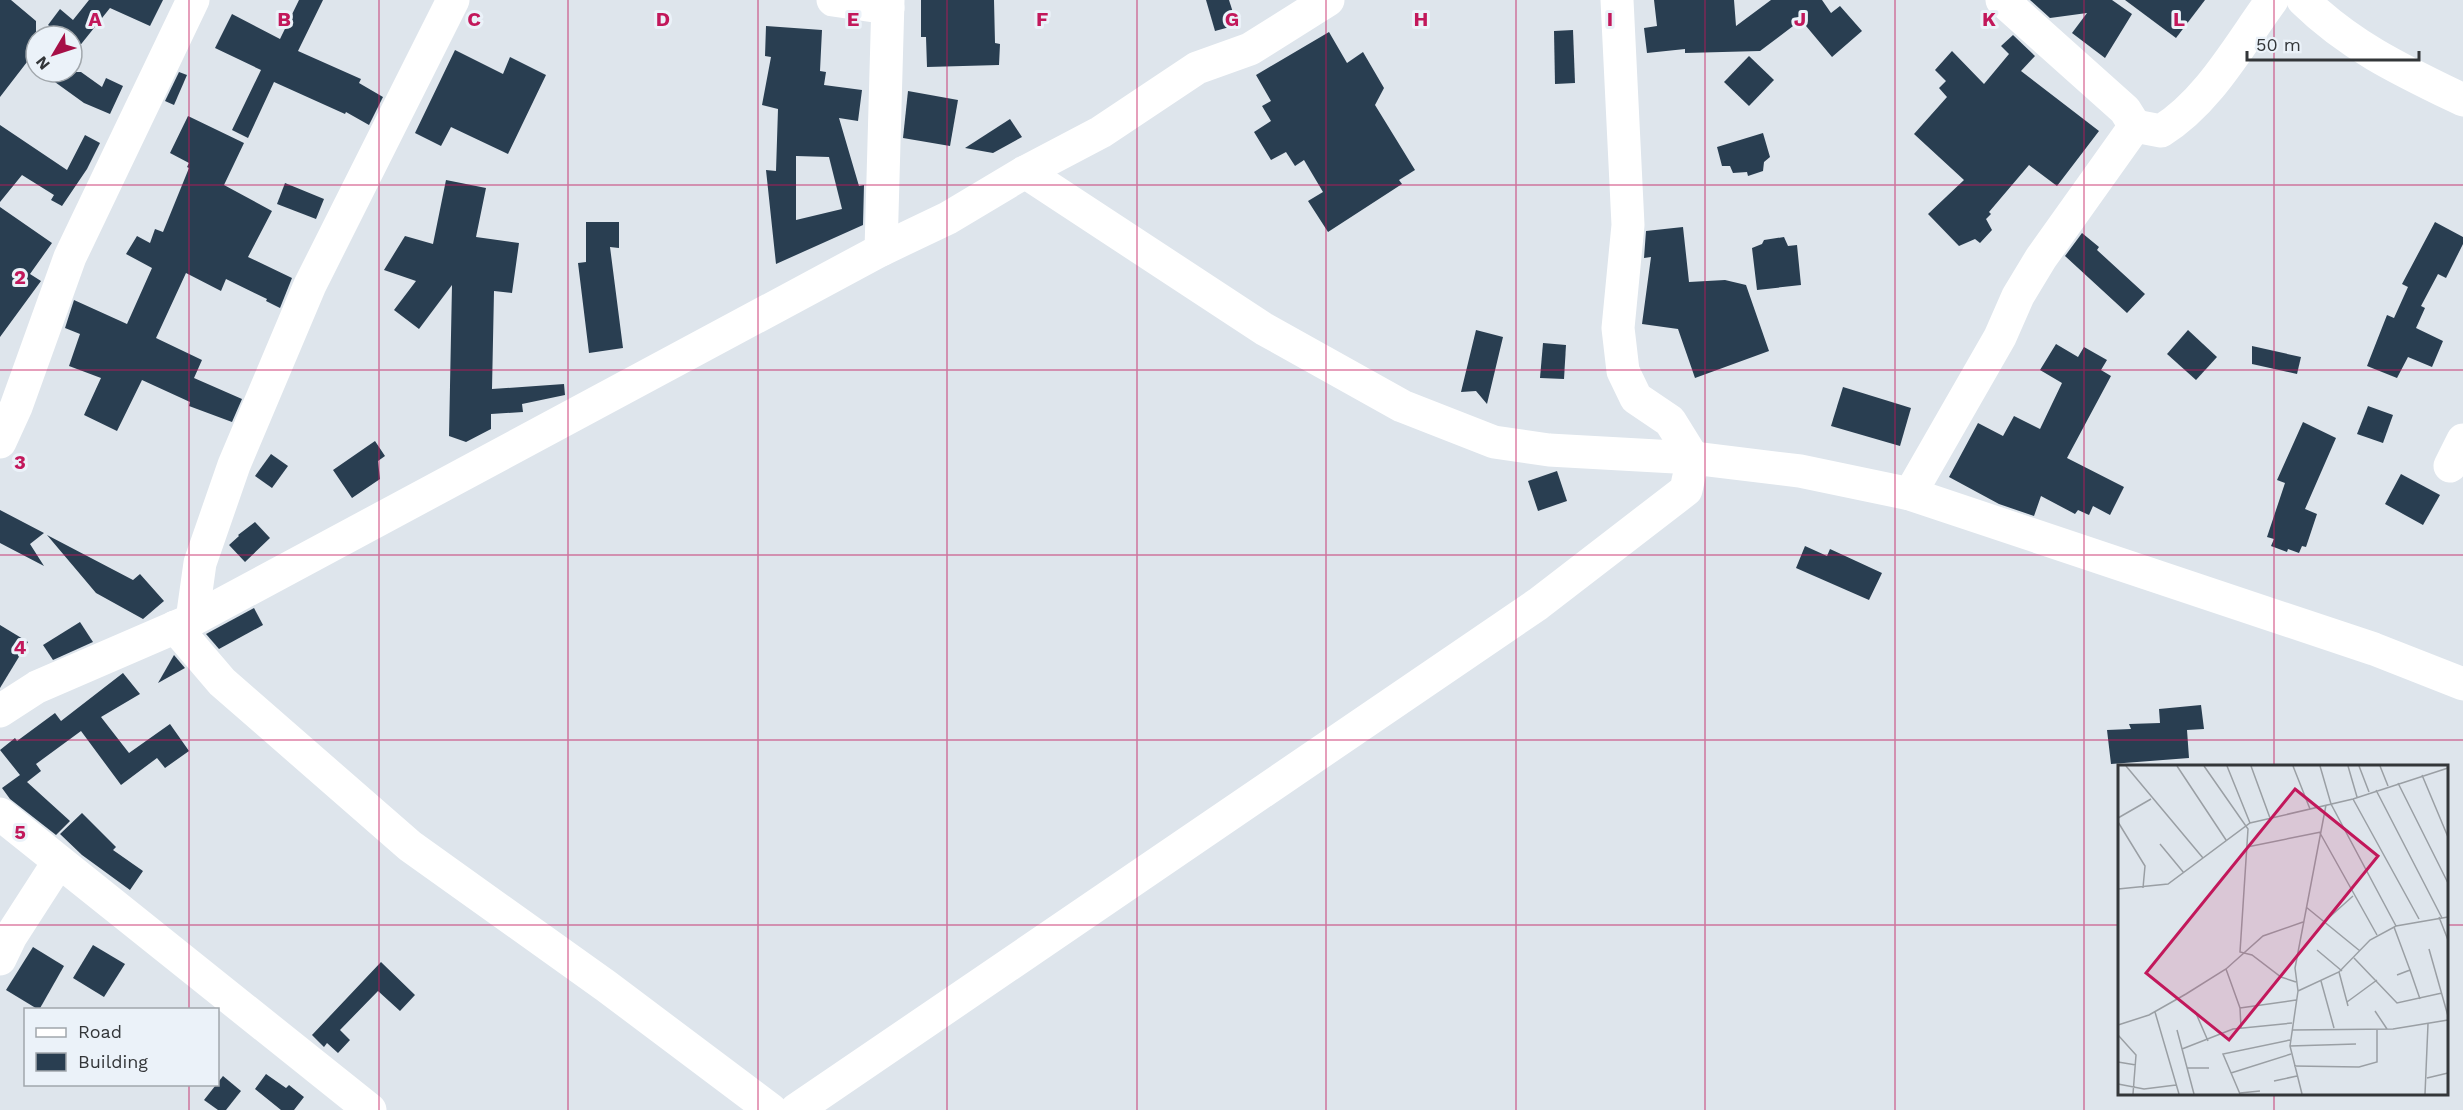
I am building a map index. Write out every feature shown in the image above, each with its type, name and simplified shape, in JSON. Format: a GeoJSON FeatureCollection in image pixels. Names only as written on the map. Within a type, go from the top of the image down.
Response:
{"type":"FeatureCollection","features":[{"type":"Feature","properties":{"kind":"street"},"geometry":{"type":"LineString","coordinates":[[0,442],[16,407],[70,257],[193,0]]}},
{"type":"Feature","properties":{"kind":"street"},"geometry":{"type":"LineString","coordinates":[[453,0],[305,295],[230,476],[200,563],[183,623],[222,682],[410,846],[606,986],[771,1110]]}},
{"type":"Feature","properties":{"kind":"street"},"geometry":{"type":"LineString","coordinates":[[833,0],[888,4],[881,250]]}},
{"type":"Feature","properties":{"kind":"street"},"geometry":{"type":"LineString","coordinates":[[0,711],[37,687],[183,623],[881,250],[948,218],[1025,172],[1101,132],[1197,68],[1250,49],[1328,0]]}},
{"type":"Feature","properties":{"kind":"street"},"geometry":{"type":"LineString","coordinates":[[796,1110],[1538,604],[1686,490],[1693,458],[1670,422],[1636,398],[1623,372],[1618,328],[1628,225],[1617,0]]}},
{"type":"Feature","properties":{"kind":"street"},"geometry":{"type":"LineString","coordinates":[[2002,0],[2125,110],[2134,126]]}},
{"type":"Feature","properties":{"kind":"street"},"geometry":{"type":"LineString","coordinates":[[2134,126],[2161,131],[2188,111],[2209,87],[2272,0]]}},
{"type":"Feature","properties":{"kind":"street"},"geometry":{"type":"LineString","coordinates":[[2303,0],[2353,43],[2463,100]]}},
{"type":"Feature","properties":{"kind":"street"},"geometry":{"type":"LineString","coordinates":[[1910,494],[2000,337],[2018,296],[2041,258],[2134,126]]}},
{"type":"Feature","properties":{"kind":"street"},"geometry":{"type":"LineString","coordinates":[[1025,172],[1264,329],[1401,406],[1494,442],[1549,450],[1693,458],[1800,471],[1910,494],[2373,649],[2463,684]]}},
{"type":"Feature","properties":{"kind":"street"},"geometry":{"type":"LineString","coordinates":[[0,814],[58,863],[370,1110]]}},
{"type":"Feature","properties":{"kind":"street"},"geometry":{"type":"LineString","coordinates":[[0,958],[11,936],[58,863]]}},
{"type":"Feature","properties":{"kind":"building"},"geometry":{"type":"Polygon","coordinates":[[[0,0],[11,0],[36,21],[36,24],[24,24],[24,66],[0,97],[0,0]]]}},
{"type":"Feature","properties":{"kind":"building"},"geometry":{"type":"Polygon","coordinates":[[[89,0],[163,0],[150,26],[110,8],[84,40],[84,24],[49,24],[60,9],[73,20],[89,0]]]}},
{"type":"Feature","properties":{"kind":"building"},"geometry":{"type":"Polygon","coordinates":[[[299,0],[323,0],[298,51],[361,79],[359,83],[383,97],[369,125],[346,112],[345,114],[274,82],[248,138],[232,130],[261,70],[215,48],[232,14],[280,39],[299,0]]]}},
{"type":"Feature","properties":{"kind":"building"},"geometry":{"type":"Polygon","coordinates":[[[921,0],[994,0],[995,43],[1000,44],[999,65],[927,67],[926,37],[921,37],[921,0]]]}},
{"type":"Feature","properties":{"kind":"building"},"geometry":{"type":"Polygon","coordinates":[[[1206,0],[1229,0],[1237,25],[1215,31],[1206,0]]]}},
{"type":"Feature","properties":{"kind":"building"},"geometry":{"type":"Polygon","coordinates":[[[1654,0],[1734,0],[1736,26],[1771,0],[1822,0],[1831,13],[1840,6],[1862,31],[1832,57],[1801,20],[1760,51],[1685,53],[1685,49],[1647,53],[1644,28],[1657,26],[1654,0]]]}},
{"type":"Feature","properties":{"kind":"building"},"geometry":{"type":"Polygon","coordinates":[[[2030,0],[2112,0],[2132,14],[2105,58],[2072,33],[2087,13],[2050,18],[2030,0]]]}},
{"type":"Feature","properties":{"kind":"building"},"geometry":{"type":"Polygon","coordinates":[[[2125,0],[2205,0],[2176,38],[2125,0]]]}},
{"type":"Feature","properties":{"kind":"building"},"geometry":{"type":"Polygon","coordinates":[[[766,26],[822,30],[820,71],[826,72],[824,85],[862,90],[858,121],[839,118],[859,186],[864,185],[863,225],[776,264],[766,170],[776,171],[778,109],[762,105],[771,57],[765,56],[766,26]],[[796,156],[796,220],[842,209],[829,157],[796,156]]]}},
{"type":"Feature","properties":{"kind":"building"},"geometry":{"type":"Polygon","coordinates":[[[1573,30],[1575,83],[1555,84],[1554,31],[1573,30]]]}},
{"type":"Feature","properties":{"kind":"building"},"geometry":{"type":"Polygon","coordinates":[[[1329,32],[1347,63],[1363,52],[1384,88],[1375,105],[1415,170],[1399,180],[1402,184],[1328,232],[1308,201],[1323,192],[1304,160],[1295,166],[1286,152],[1271,160],[1254,132],[1271,121],[1262,106],[1271,101],[1256,75],[1329,32]]]}},
{"type":"Feature","properties":{"kind":"building"},"geometry":{"type":"Polygon","coordinates":[[[2013,35],[2035,56],[2021,71],[2099,131],[2057,186],[2029,165],[1989,212],[1991,214],[1986,219],[1992,230],[1980,243],[1975,239],[1959,246],[1928,214],[1964,180],[1914,134],[1947,97],[1939,88],[1946,81],[1935,70],[1952,51],[1984,84],[2009,54],[2001,46],[2013,35]]]}},
{"type":"Feature","properties":{"kind":"building"},"geometry":{"type":"Polygon","coordinates":[[[455,50],[503,74],[510,57],[546,75],[508,154],[451,127],[441,146],[415,133],[455,50]]]}},
{"type":"Feature","properties":{"kind":"building"},"geometry":{"type":"Polygon","coordinates":[[[1749,56],[1774,80],[1749,106],[1724,82],[1749,56]]]}},
{"type":"Feature","properties":{"kind":"building"},"geometry":{"type":"Polygon","coordinates":[[[179,72],[187,75],[174,105],[165,101],[179,72]]]}},
{"type":"Feature","properties":{"kind":"building"},"geometry":{"type":"Polygon","coordinates":[[[84,74],[102,87],[106,78],[123,86],[110,114],[84,103],[58,84],[84,84],[84,74]]]}},
{"type":"Feature","properties":{"kind":"building"},"geometry":{"type":"Polygon","coordinates":[[[908,91],[958,100],[950,146],[903,138],[908,91]]]}},
{"type":"Feature","properties":{"kind":"building"},"geometry":{"type":"Polygon","coordinates":[[[188,116],[244,143],[224,185],[272,211],[248,257],[292,278],[280,308],[226,279],[221,291],[186,273],[156,338],[202,360],[194,378],[242,399],[232,422],[189,406],[190,402],[142,380],[117,431],[84,415],[101,378],[69,366],[80,334],[65,328],[74,300],[127,324],[152,268],[126,254],[137,236],[150,243],[155,229],[163,232],[189,168],[187,167],[189,163],[170,153],[188,116]]]}},
{"type":"Feature","properties":{"kind":"building"},"geometry":{"type":"Polygon","coordinates":[[[1010,119],[1022,137],[993,153],[965,148],[1010,119]]]}},
{"type":"Feature","properties":{"kind":"building"},"geometry":{"type":"Polygon","coordinates":[[[0,125],[67,170],[85,135],[100,143],[87,169],[62,206],[51,200],[54,195],[22,175],[0,202],[0,125]]]}},
{"type":"Feature","properties":{"kind":"building"},"geometry":{"type":"Polygon","coordinates":[[[1763,133],[1770,157],[1764,162],[1763,171],[1748,176],[1747,172],[1733,173],[1730,166],[1722,166],[1717,147],[1763,133]]]}},
{"type":"Feature","properties":{"kind":"building"},"geometry":{"type":"Polygon","coordinates":[[[446,180],[486,188],[476,237],[519,243],[512,293],[494,291],[492,389],[564,384],[565,395],[522,404],[523,412],[491,414],[491,429],[466,442],[449,436],[452,285],[419,329],[394,310],[416,281],[384,270],[405,236],[433,244],[446,180]]]}},
{"type":"Feature","properties":{"kind":"building"},"geometry":{"type":"Polygon","coordinates":[[[285,183],[324,199],[316,219],[277,204],[285,183]]]}},
{"type":"Feature","properties":{"kind":"building"},"geometry":{"type":"Polygon","coordinates":[[[0,207],[52,243],[30,274],[41,281],[0,337],[0,207]]]}},
{"type":"Feature","properties":{"kind":"building"},"geometry":{"type":"Polygon","coordinates":[[[586,222],[619,222],[619,248],[610,247],[623,348],[589,353],[578,263],[586,262],[586,222]]]}},
{"type":"Feature","properties":{"kind":"building"},"geometry":{"type":"Polygon","coordinates":[[[2435,222],[2463,237],[2463,244],[2446,278],[2438,274],[2421,306],[2425,308],[2416,328],[2443,341],[2432,367],[2408,357],[2397,378],[2367,366],[2387,315],[2394,318],[2408,287],[2402,284],[2435,222]]]}},
{"type":"Feature","properties":{"kind":"building"},"geometry":{"type":"Polygon","coordinates":[[[1683,227],[1689,282],[1725,280],[1746,285],[1769,351],[1695,378],[1678,329],[1642,324],[1651,257],[1644,258],[1646,231],[1683,227]]]}},
{"type":"Feature","properties":{"kind":"building"},"geometry":{"type":"Polygon","coordinates":[[[2082,233],[2145,294],[2127,313],[2065,256],[2082,233]]]}},
{"type":"Feature","properties":{"kind":"building"},"geometry":{"type":"Polygon","coordinates":[[[1784,237],[1788,246],[1797,245],[1801,285],[1757,290],[1752,248],[1762,244],[1764,240],[1784,237]]]}},
{"type":"Feature","properties":{"kind":"building"},"geometry":{"type":"Polygon","coordinates":[[[1476,330],[1503,337],[1487,404],[1476,391],[1461,392],[1476,330]]]}},
{"type":"Feature","properties":{"kind":"building"},"geometry":{"type":"Polygon","coordinates":[[[2188,330],[2217,357],[2196,380],[2167,354],[2188,330]]]}},
{"type":"Feature","properties":{"kind":"building"},"geometry":{"type":"Polygon","coordinates":[[[1543,343],[1566,345],[1564,379],[1540,378],[1543,343]]]}},
{"type":"Feature","properties":{"kind":"building"},"geometry":{"type":"Polygon","coordinates":[[[2056,344],[2078,357],[2084,347],[2107,360],[2101,370],[2111,376],[2067,458],[2124,487],[2110,515],[2093,506],[2089,515],[2078,510],[2075,514],[2041,496],[2034,516],[1999,504],[1949,477],[1978,423],[2003,436],[2014,416],[2040,429],[2062,383],[2040,370],[2056,344]]]}},
{"type":"Feature","properties":{"kind":"building"},"geometry":{"type":"Polygon","coordinates":[[[2252,346],[2301,357],[2297,374],[2252,364],[2252,346]]]}},
{"type":"Feature","properties":{"kind":"building"},"geometry":{"type":"Polygon","coordinates":[[[1843,387],[1911,408],[1900,446],[1831,426],[1843,387]]]}},
{"type":"Feature","properties":{"kind":"building"},"geometry":{"type":"Polygon","coordinates":[[[2368,406],[2393,415],[2383,443],[2357,434],[2368,406]]]}},
{"type":"Feature","properties":{"kind":"building"},"geometry":{"type":"Polygon","coordinates":[[[2303,422],[2336,438],[2305,509],[2317,514],[2306,547],[2302,546],[2299,553],[2288,549],[2287,552],[2271,546],[2274,539],[2267,537],[2285,483],[2277,480],[2303,422]]]}},
{"type":"Feature","properties":{"kind":"building"},"geometry":{"type":"Polygon","coordinates":[[[375,441],[385,456],[378,461],[380,479],[352,498],[333,470],[375,441]]]}},
{"type":"Feature","properties":{"kind":"building"},"geometry":{"type":"Polygon","coordinates":[[[271,454],[288,466],[272,488],[255,476],[271,454]]]}},
{"type":"Feature","properties":{"kind":"building"},"geometry":{"type":"Polygon","coordinates":[[[1557,471],[1567,501],[1538,511],[1528,481],[1557,471]]]}},
{"type":"Feature","properties":{"kind":"building"},"geometry":{"type":"Polygon","coordinates":[[[2401,474],[2440,495],[2423,525],[2385,504],[2401,474]]]}},
{"type":"Feature","properties":{"kind":"building"},"geometry":{"type":"Polygon","coordinates":[[[0,510],[44,533],[30,544],[44,566],[0,543],[0,510]]]}},
{"type":"Feature","properties":{"kind":"building"},"geometry":{"type":"Polygon","coordinates":[[[255,522],[270,538],[245,562],[229,545],[255,522]]]}},
{"type":"Feature","properties":{"kind":"building"},"geometry":{"type":"Polygon","coordinates":[[[47,535],[133,580],[140,574],[164,601],[143,619],[96,593],[47,535]]]}},
{"type":"Feature","properties":{"kind":"building"},"geometry":{"type":"Polygon","coordinates":[[[1805,546],[1827,556],[1830,549],[1882,573],[1869,600],[1796,568],[1805,546]]]}},
{"type":"Feature","properties":{"kind":"building"},"geometry":{"type":"Polygon","coordinates":[[[254,608],[263,625],[219,649],[206,634],[254,608]]]}},
{"type":"Feature","properties":{"kind":"building"},"geometry":{"type":"Polygon","coordinates":[[[80,622],[93,642],[53,660],[43,645],[80,622]]]}},
{"type":"Feature","properties":{"kind":"building"},"geometry":{"type":"Polygon","coordinates":[[[0,625],[28,642],[0,688],[0,625]]]}},
{"type":"Feature","properties":{"kind":"building"},"geometry":{"type":"Polygon","coordinates":[[[174,655],[185,668],[158,683],[174,655]]]}},
{"type":"Feature","properties":{"kind":"building"},"geometry":{"type":"Polygon","coordinates":[[[123,673],[140,694],[101,717],[129,753],[170,724],[189,751],[165,768],[157,758],[121,785],[81,731],[36,764],[41,771],[27,782],[70,821],[56,835],[10,799],[2,788],[20,775],[0,750],[15,738],[17,741],[55,713],[61,721],[123,673]]]}},
{"type":"Feature","properties":{"kind":"building"},"geometry":{"type":"Polygon","coordinates":[[[2201,705],[2204,729],[2187,730],[2189,758],[2111,764],[2107,730],[2131,729],[2129,724],[2160,723],[2159,709],[2201,705]]]}},
{"type":"Feature","properties":{"kind":"building"},"geometry":{"type":"Polygon","coordinates":[[[82,813],[116,847],[113,850],[143,871],[130,890],[82,855],[60,834],[82,813]]]}},
{"type":"Feature","properties":{"kind":"building"},"geometry":{"type":"Polygon","coordinates":[[[93,945],[125,964],[104,997],[73,978],[93,945]]]}},
{"type":"Feature","properties":{"kind":"building"},"geometry":{"type":"Polygon","coordinates":[[[33,947],[64,966],[40,1008],[36,1008],[6,990],[33,947]]]}},
{"type":"Feature","properties":{"kind":"building"},"geometry":{"type":"Polygon","coordinates":[[[381,962],[415,995],[400,1011],[378,991],[340,1030],[350,1040],[338,1053],[327,1043],[324,1047],[312,1035],[381,962]]]}},
{"type":"Feature","properties":{"kind":"building"},"geometry":{"type":"Polygon","coordinates":[[[266,1074],[286,1088],[289,1085],[304,1097],[294,1110],[281,1110],[255,1089],[266,1074]]]}},
{"type":"Feature","properties":{"kind":"building"},"geometry":{"type":"Polygon","coordinates":[[[223,1076],[241,1091],[226,1110],[218,1110],[204,1100],[215,1086],[219,1086],[219,1081],[223,1076]]]}}]}
